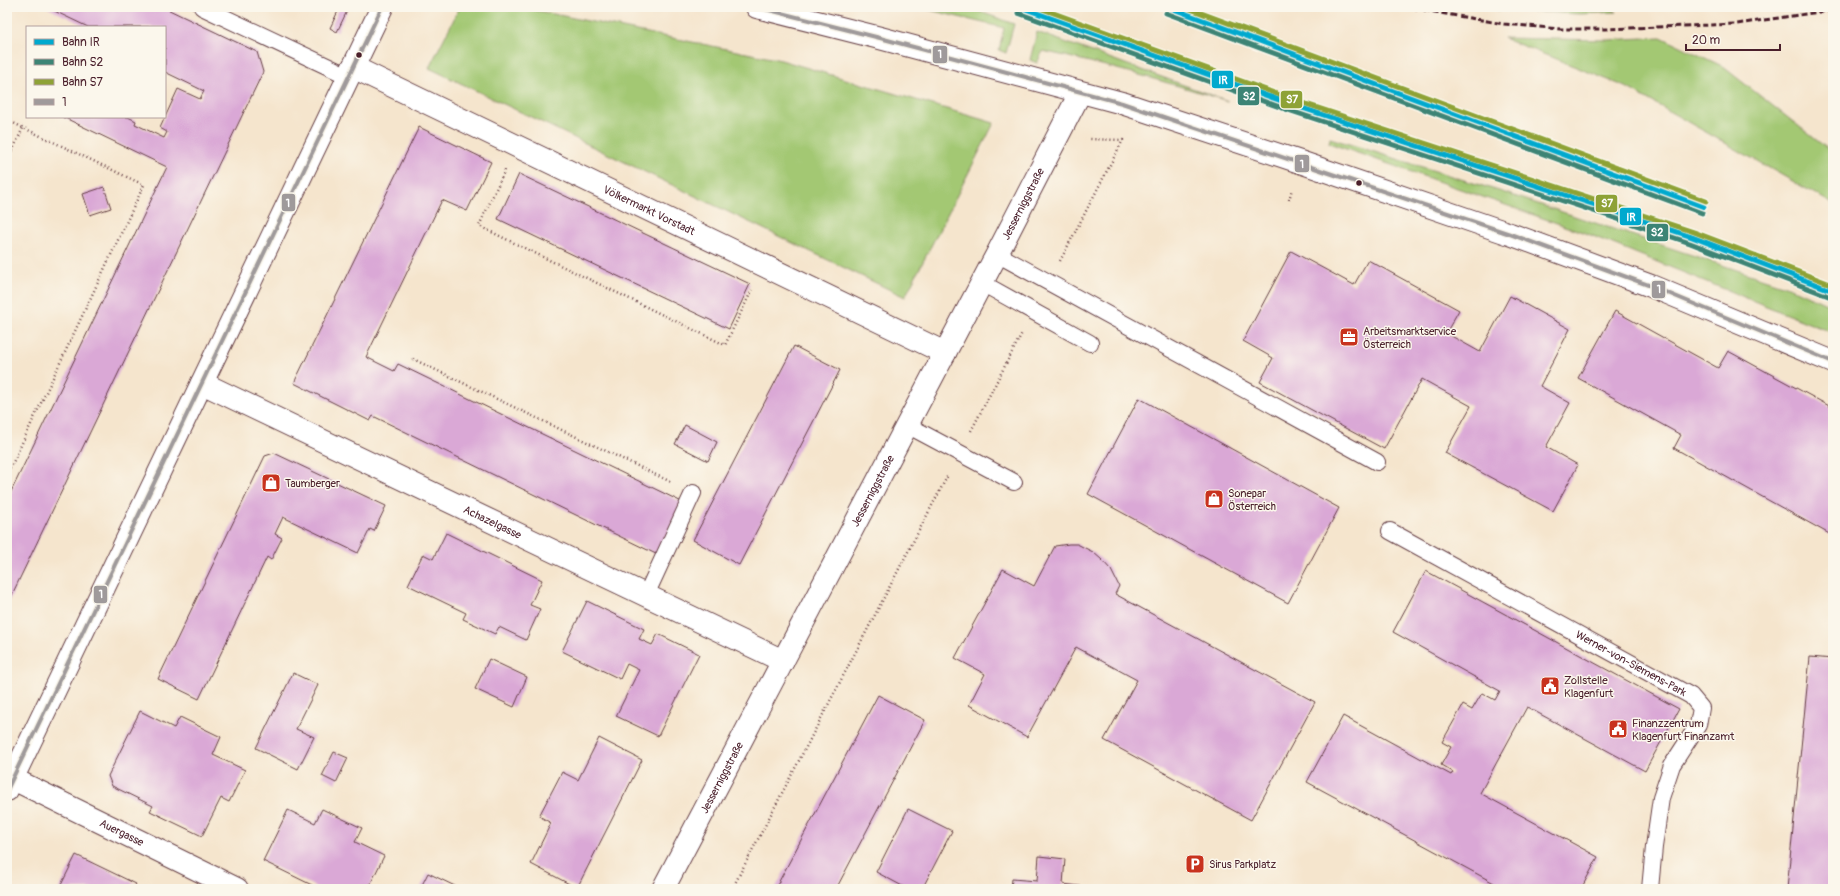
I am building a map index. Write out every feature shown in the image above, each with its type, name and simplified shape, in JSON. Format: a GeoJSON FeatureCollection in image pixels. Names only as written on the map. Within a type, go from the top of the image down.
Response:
{"type":"FeatureCollection","features":[{"type":"Feature","properties":{"kind":"street"},"geometry":{"type":"LineString","coordinates":[[9,781],[382,7]]}},
{"type":"Feature","properties":{"kind":"street"},"geometry":{"type":"LineString","coordinates":[[757,7],[880,38],[1080,93],[1122,103],[1510,234],[1651,286],[1833,362]]}},
{"type":"Feature","properties":{"kind":"street","name":"Völkermarkt Vorstadt"},"geometry":{"type":"LineString","coordinates":[[351,72],[516,146],[945,353]]}},
{"type":"Feature","properties":{"kind":"street","name":"Jesserniggstraße"},"geometry":{"type":"LineString","coordinates":[[663,889],[982,283],[1080,93]]}},
{"type":"Feature","properties":{"kind":"street","name":"Achazelgasse"},"geometry":{"type":"LineString","coordinates":[[202,383],[783,661]]}},
{"type":"Feature","properties":{"kind":"street","name":"Auergasse"},"geometry":{"type":"LineString","coordinates":[[9,781],[236,889]]}},
{"type":"Feature","properties":{"kind":"lane"},"geometry":{"type":"LineString","coordinates":[[202,7],[351,72]]}},
{"type":"Feature","properties":{"kind":"lane"},"geometry":{"type":"LineString","coordinates":[[997,254],[1377,462]]}},
{"type":"Feature","properties":{"kind":"lane"},"geometry":{"type":"LineString","coordinates":[[982,283],[1090,343]]}},
{"type":"Feature","properties":{"kind":"lane"},"geometry":{"type":"LineString","coordinates":[[907,425],[1014,482]]}},
{"type":"Feature","properties":{"kind":"lane"},"geometry":{"type":"LineString","coordinates":[[646,595],[693,493]]}},
{"type":"Feature","properties":{"kind":"lane","name":"Werner-von-Siemens-Park"},"geometry":{"type":"LineString","coordinates":[[1390,531],[1691,696],[1701,708],[1698,725],[1672,765],[1661,798],[1650,889]]}},
{"type":"Feature","properties":{"kind":"path"},"geometry":{"type":"LineString","coordinates":[[7,120],[144,185],[7,476]]}},
{"type":"Feature","properties":{"kind":"path"},"geometry":{"type":"LineString","coordinates":[[7,162],[23,128]]}},
{"type":"Feature","properties":{"kind":"path"},"geometry":{"type":"LineString","coordinates":[[1049,282],[1123,140],[1058,137]]}},
{"type":"Feature","properties":{"kind":"path"},"geometry":{"type":"LineString","coordinates":[[516,146],[479,226],[725,345],[764,266]]}},
{"type":"Feature","properties":{"kind":"path"},"geometry":{"type":"LineString","coordinates":[[732,889],[1033,312]]}},
{"type":"Feature","properties":{"kind":"path"},"geometry":{"type":"LineString","coordinates":[[412,359],[693,493]]}},
{"type":"Feature","properties":{"kind":"green space"},"geometry":{"type":"Polygon","coordinates":[[[460,7],[519,7],[781,60],[994,123],[905,297],[429,68],[460,7]]]}},
{"type":"Feature","properties":{"kind":"green space"},"geometry":{"type":"Polygon","coordinates":[[[917,7],[967,7],[1014,24],[1006,53],[999,50],[1004,28],[917,7]]]}},
{"type":"Feature","properties":{"kind":"green space"},"geometry":{"type":"Polygon","coordinates":[[[1491,7],[1608,7],[1617,12],[1580,14],[1497,10],[1491,7]]]}},
{"type":"Feature","properties":{"kind":"green space"},"geometry":{"type":"Polygon","coordinates":[[[1037,32],[1228,101],[1136,74],[1043,51],[1037,63],[1030,60],[1037,32]]]}},
{"type":"Feature","properties":{"kind":"green space"},"geometry":{"type":"Polygon","coordinates":[[[1661,37],[1722,66],[1833,153],[1833,204],[1626,87],[1503,38],[1607,40],[1661,37]]]}},
{"type":"Feature","properties":{"kind":"green space"},"geometry":{"type":"Polygon","coordinates":[[[1330,138],[1499,191],[1791,288],[1833,307],[1833,333],[1588,234],[1329,143],[1330,138]]]}},
{"type":"Feature","properties":{"kind":"building"},"geometry":{"type":"Polygon","coordinates":[[[46,7],[163,7],[257,52],[263,72],[7,605],[7,500],[167,167],[65,118],[130,118],[136,121],[135,124],[164,138],[167,132],[160,128],[166,118],[178,89],[200,99],[204,91],[166,72],[166,26],[86,26],[46,7]]]}},
{"type":"Feature","properties":{"kind":"building"},"geometry":{"type":"Polygon","coordinates":[[[340,7],[347,11],[337,32],[330,28],[340,7]]]}},
{"type":"Feature","properties":{"kind":"building"},"geometry":{"type":"Polygon","coordinates":[[[419,127],[491,162],[467,211],[442,200],[366,357],[394,371],[398,364],[684,503],[658,555],[373,416],[370,421],[294,383],[419,127]]]}},
{"type":"Feature","properties":{"kind":"building"},"geometry":{"type":"Polygon","coordinates":[[[519,174],[750,284],[729,329],[498,219],[519,174]]]}},
{"type":"Feature","properties":{"kind":"building"},"geometry":{"type":"Polygon","coordinates":[[[104,187],[111,208],[90,215],[83,194],[104,187]]]}},
{"type":"Feature","properties":{"kind":"building"},"geometry":{"type":"Polygon","coordinates":[[[1291,251],[1354,285],[1368,260],[1459,310],[1446,333],[1480,352],[1510,296],[1570,329],[1540,386],[1570,403],[1546,447],[1578,465],[1553,511],[1445,453],[1471,406],[1422,379],[1384,449],[1260,382],[1273,358],[1243,341],[1291,251]]]}},
{"type":"Feature","properties":{"kind":"building"},"geometry":{"type":"Polygon","coordinates":[[[1615,311],[1718,368],[1728,351],[1833,408],[1833,536],[1674,448],[1681,435],[1578,378],[1615,311]]]}},
{"type":"Feature","properties":{"kind":"building"},"geometry":{"type":"Polygon","coordinates":[[[794,346],[840,370],[739,565],[693,540],[794,346]]]}},
{"type":"Feature","properties":{"kind":"building"},"geometry":{"type":"Polygon","coordinates":[[[1139,398],[1339,508],[1288,603],[1088,494],[1139,398]]]}},
{"type":"Feature","properties":{"kind":"building"},"geometry":{"type":"Polygon","coordinates":[[[685,425],[717,442],[708,461],[675,444],[685,425]]]}},
{"type":"Feature","properties":{"kind":"building"},"geometry":{"type":"Polygon","coordinates":[[[274,453],[386,506],[374,531],[370,529],[358,553],[283,517],[275,534],[282,538],[271,560],[267,557],[199,699],[158,679],[265,456],[274,453]]]}},
{"type":"Feature","properties":{"kind":"building"},"geometry":{"type":"Polygon","coordinates":[[[446,533],[542,580],[530,605],[540,609],[526,640],[499,627],[495,634],[463,619],[466,613],[408,585],[423,554],[433,559],[446,533]]]}},
{"type":"Feature","properties":{"kind":"building"},"geometry":{"type":"Polygon","coordinates":[[[1077,544],[1093,552],[1102,560],[1111,570],[1119,586],[1115,594],[1315,702],[1251,820],[1104,740],[1137,680],[1076,647],[1027,737],[969,705],[985,674],[955,658],[1003,569],[1034,586],[1055,546],[1077,544]]]}},
{"type":"Feature","properties":{"kind":"building","name":"Finanzzentrum Klagenfurt Finanzamt"},"geometry":{"type":"Polygon","coordinates":[[[1426,571],[1679,709],[1645,771],[1527,707],[1480,793],[1598,857],[1581,889],[1505,889],[1307,782],[1343,716],[1451,775],[1453,772],[1441,765],[1451,747],[1442,742],[1463,705],[1472,710],[1482,693],[1495,700],[1500,691],[1393,632],[1426,571]]]}},
{"type":"Feature","properties":{"kind":"building"},"geometry":{"type":"Polygon","coordinates":[[[587,601],[644,629],[639,639],[652,645],[658,634],[699,654],[658,736],[616,716],[639,670],[627,664],[620,679],[562,651],[587,601]]]}},
{"type":"Feature","properties":{"kind":"building"},"geometry":{"type":"Polygon","coordinates":[[[1810,657],[1833,659],[1833,889],[1787,889],[1810,657]]]}},
{"type":"Feature","properties":{"kind":"building"},"geometry":{"type":"Polygon","coordinates":[[[489,659],[527,677],[514,707],[475,689],[489,659]]]}},
{"type":"Feature","properties":{"kind":"building"},"geometry":{"type":"Polygon","coordinates":[[[293,673],[318,685],[296,729],[314,737],[298,769],[256,748],[293,673]]]}},
{"type":"Feature","properties":{"kind":"building"},"geometry":{"type":"Polygon","coordinates":[[[878,695],[925,720],[836,889],[775,889],[878,695]]]}},
{"type":"Feature","properties":{"kind":"building"},"geometry":{"type":"Polygon","coordinates":[[[140,711],[174,728],[180,717],[221,737],[213,755],[245,770],[229,802],[221,798],[202,836],[150,811],[153,806],[112,786],[108,776],[140,711]]]}},
{"type":"Feature","properties":{"kind":"building"},"geometry":{"type":"Polygon","coordinates":[[[599,738],[642,760],[577,888],[531,864],[551,823],[539,816],[562,772],[578,780],[599,738]]]}},
{"type":"Feature","properties":{"kind":"building"},"geometry":{"type":"Polygon","coordinates":[[[334,752],[348,758],[336,783],[322,776],[334,752]]]}},
{"type":"Feature","properties":{"kind":"building"},"geometry":{"type":"Polygon","coordinates":[[[322,809],[362,828],[355,842],[384,856],[368,889],[320,889],[263,861],[288,810],[315,823],[322,809]]]}},
{"type":"Feature","properties":{"kind":"building"},"geometry":{"type":"Polygon","coordinates":[[[908,809],[952,831],[922,889],[908,889],[876,872],[908,809]]]}},
{"type":"Feature","properties":{"kind":"building"},"geometry":{"type":"Polygon","coordinates":[[[76,855],[136,884],[133,889],[59,889],[76,855]]]}},
{"type":"Feature","properties":{"kind":"building"},"geometry":{"type":"Polygon","coordinates":[[[1039,856],[1065,859],[1063,884],[1087,887],[1087,889],[1011,889],[1012,879],[1037,881],[1039,856]]]}},
{"type":"Feature","properties":{"kind":"building"},"geometry":{"type":"Polygon","coordinates":[[[428,873],[461,889],[420,889],[428,873]]]}},
{"type":"Feature","properties":{"kind":"railway"},"geometry":{"type":"LineString","coordinates":[[1406,7],[1504,24],[1561,29],[1605,29],[1737,24],[1833,10]]}},
{"type":"Feature","properties":{"kind":"rail line","name":"IR"},"geometry":{"type":"LineString","coordinates":[[1020,7],[1290,104],[1692,237],[1833,291]]}},
{"type":"Feature","properties":{"kind":"rail line","name":"S7"},"geometry":{"type":"LineString","coordinates":[[1037,7],[1291,99],[1694,232],[1833,285]]}},
{"type":"Feature","properties":{"kind":"rail line","name":"IR"},"geometry":{"type":"LineString","coordinates":[[1168,7],[1704,207]]}},
{"type":"Feature","properties":{"kind":"rail line","name":"S7"},"geometry":{"type":"LineString","coordinates":[[1185,7],[1706,201]]}},
{"type":"Feature","properties":{"kind":"rail line","name":"S2"},"geometry":{"type":"LineString","coordinates":[[1018,13],[1288,110],[1690,243],[1831,297]]}},
{"type":"Feature","properties":{"kind":"rail line","name":"S2"},"geometry":{"type":"LineString","coordinates":[[1166,13],[1702,213]]}},
{"type":"Feature","properties":{"kind":"transit line","name":"1"},"geometry":{"type":"LineString","coordinates":[[7,790],[382,7]]}},
{"type":"Feature","properties":{"kind":"transit line","name":"1"},"geometry":{"type":"LineString","coordinates":[[757,7],[880,38],[1122,103],[1510,234],[1651,286],[1833,362]]}},
{"type":"Feature","properties":{"kind":"place","name":"Arbeitsmarktservice Österreich"},"geometry":{"type":"Point","coordinates":[1349,337]}},
{"type":"Feature","properties":{"kind":"place","name":"Taumberger"},"geometry":{"type":"Point","coordinates":[271,483]}},
{"type":"Feature","properties":{"kind":"place","name":"Sonepar Österreich"},"geometry":{"type":"Point","coordinates":[1214,499]}},
{"type":"Feature","properties":{"kind":"place","name":"Zollstelle Klagenfurt"},"geometry":{"type":"Point","coordinates":[1550,686]}},
{"type":"Feature","properties":{"kind":"place","name":"Finanzzentrum Klagenfurt Finanzamt"},"geometry":{"type":"Point","coordinates":[1618,729]}},
{"type":"Feature","properties":{"kind":"place","name":"Sirus Parkplatz"},"geometry":{"type":"Point","coordinates":[1195,864]}}]}
